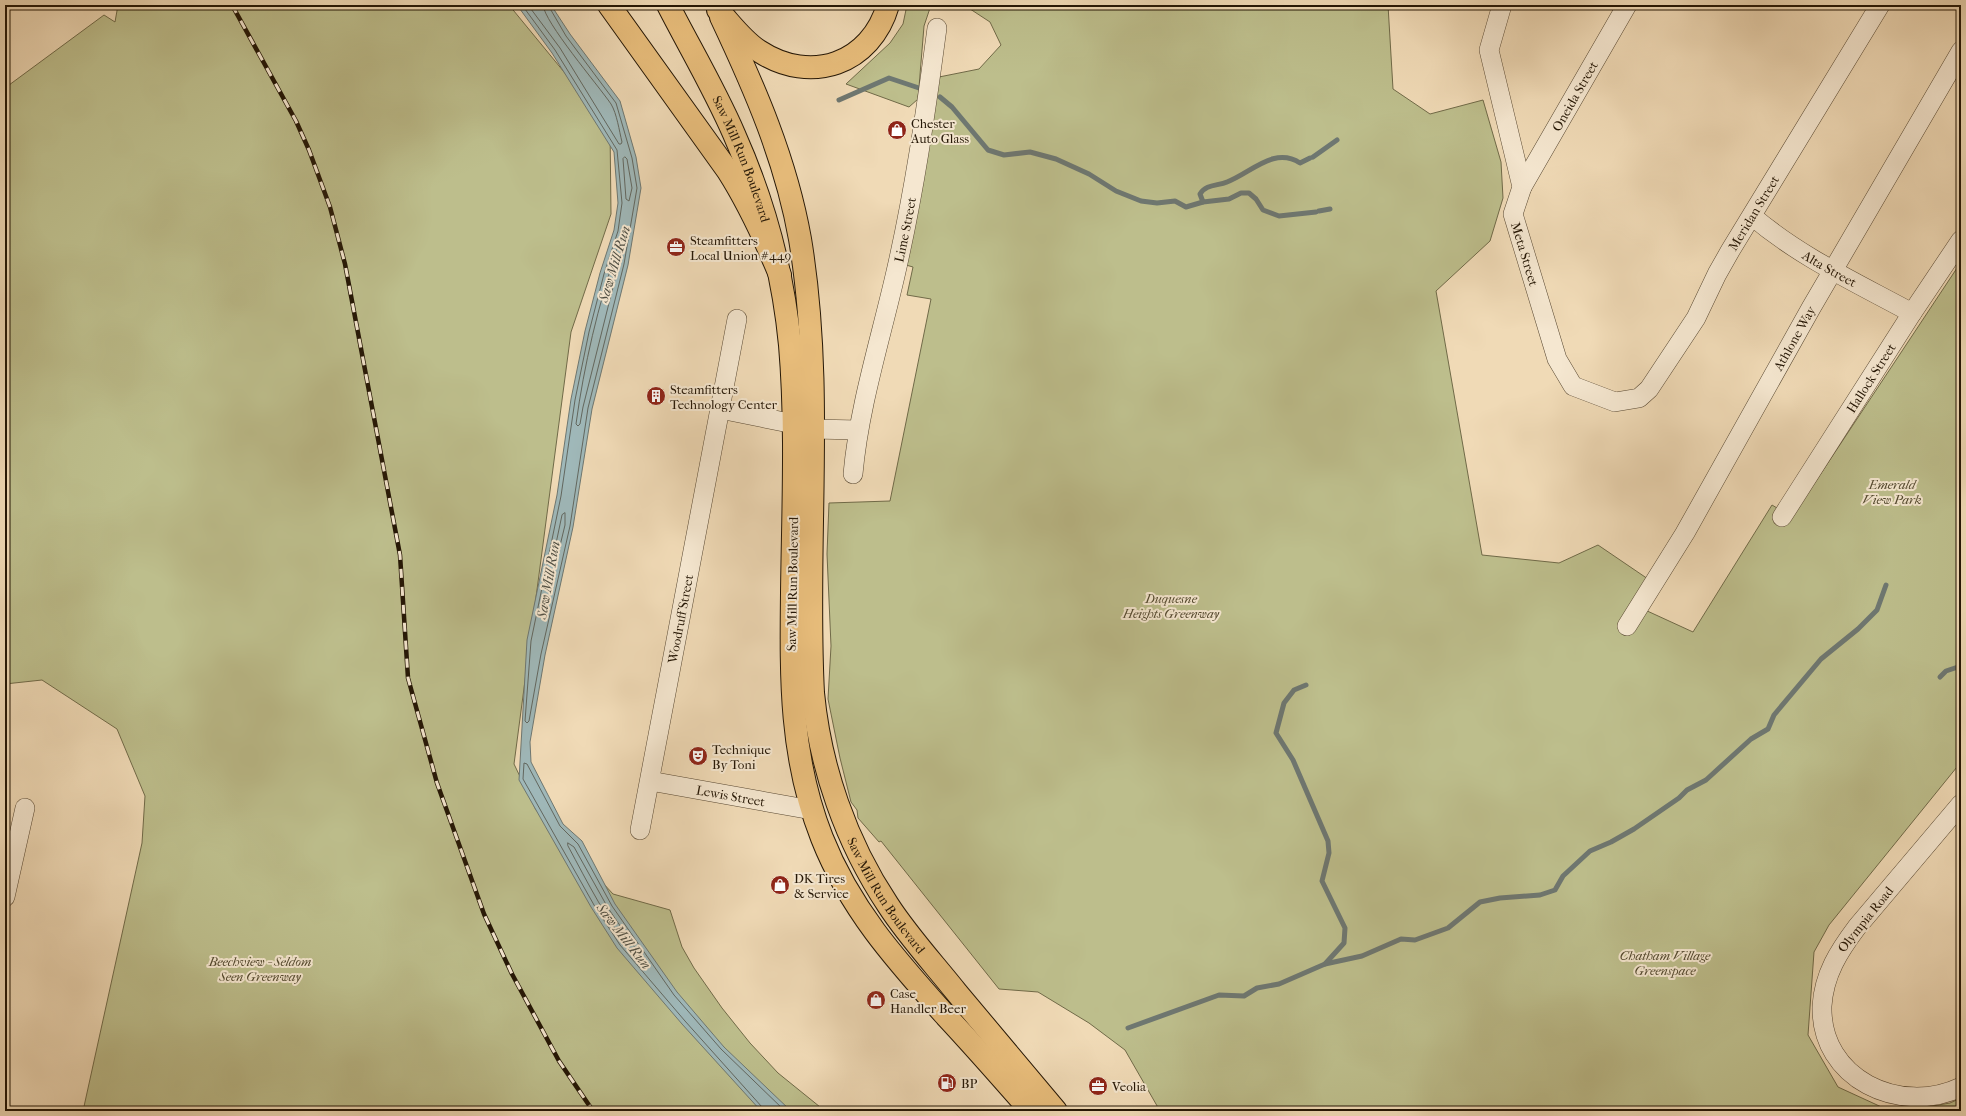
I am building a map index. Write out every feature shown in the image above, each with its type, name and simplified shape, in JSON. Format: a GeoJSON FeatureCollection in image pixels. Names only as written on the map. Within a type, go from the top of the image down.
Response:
{"type":"FeatureCollection","features":[{"type":"Feature","properties":{"kind":"highway"},"geometry":{"type":"LineString","coordinates":[[609,5],[741,191],[758,224],[780,275]]}},
{"type":"Feature","properties":{"kind":"highway","name":"Saw Mill Run Boulevard"},"geometry":{"type":"LineString","coordinates":[[668,5],[718,100],[748,167],[767,224],[780,275],[803,426],[813,693],[819,740],[827,770],[848,830],[875,884],[903,927],[1056,1111]]}},
{"type":"Feature","properties":{"kind":"highway"},"geometry":{"type":"LineString","coordinates":[[717,8],[746,41],[758,51],[783,62],[798,66],[814,67],[830,65],[858,53],[870,42],[879,29],[888,5]]}},
{"type":"Feature","properties":{"kind":"highway","name":"Saw Mill Run Boulevard"},"geometry":{"type":"LineString","coordinates":[[717,8],[763,109],[775,141],[793,204],[800,239],[808,310],[792,695],[798,754],[812,810],[823,841],[837,870],[865,920],[889,952],[1031,1111]]}},
{"type":"Feature","properties":{"kind":"highway"},"geometry":{"type":"LineString","coordinates":[[812,810],[848,830]]}},
{"type":"Feature","properties":{"kind":"street"},"geometry":{"type":"LineString","coordinates":[[1502,5],[1489,50],[1522,187]]}},
{"type":"Feature","properties":{"kind":"street","name":"Oneida Street"},"geometry":{"type":"LineString","coordinates":[[1522,187],[1627,5]]}},
{"type":"Feature","properties":{"kind":"street","name":"Meridan Street"},"geometry":{"type":"LineString","coordinates":[[1615,402],[1639,398],[1649,389],[1696,318],[1717,274],[1880,5]]}},
{"type":"Feature","properties":{"kind":"street","name":"Lime Street"},"geometry":{"type":"LineString","coordinates":[[853,474],[858,430],[895,274],[907,214],[937,28]]}},
{"type":"Feature","properties":{"kind":"street","name":"Athlone Way"},"geometry":{"type":"LineString","coordinates":[[1627,626],[1685,533],[1833,270],[1961,51]]}},
{"type":"Feature","properties":{"kind":"street","name":"Meta Street"},"geometry":{"type":"LineString","coordinates":[[1522,187],[1513,214],[1557,359],[1573,386],[1615,402]]}},
{"type":"Feature","properties":{"kind":"street","name":"Alta Street"},"geometry":{"type":"LineString","coordinates":[[1752,216],[1794,248],[1912,313]]}},
{"type":"Feature","properties":{"kind":"street","name":"Hallock Street"},"geometry":{"type":"LineString","coordinates":[[1782,517],[1912,313],[1961,240]]}},
{"type":"Feature","properties":{"kind":"street","name":"Woodruff Street"},"geometry":{"type":"LineString","coordinates":[[640,830],[738,319]]}},
{"type":"Feature","properties":{"kind":"street"},"geometry":{"type":"LineString","coordinates":[[720,409],[803,426],[858,430]]}},
{"type":"Feature","properties":{"kind":"street","name":"Lewis Street"},"geometry":{"type":"LineString","coordinates":[[650,781],[812,810]]}},
{"type":"Feature","properties":{"kind":"street","name":"Olympia Road"},"geometry":{"type":"LineString","coordinates":[[1961,804],[1857,927],[1833,961],[1826,979],[1822,1005],[1823,1021],[1829,1041],[1838,1059],[1850,1073],[1865,1084],[1882,1092],[1905,1098],[1933,1097],[1949,1093],[1961,1087]]}},
{"type":"Feature","properties":{"kind":"street"},"geometry":{"type":"LineString","coordinates":[[5,897],[25,808]]}},
{"type":"Feature","properties":{"kind":"green space","name":"Beechview - Seldom Seen Greenway"},"geometry":{"type":"Polygon","coordinates":[[[118,5],[509,5],[610,128],[611,214],[571,332],[514,764],[536,810],[613,894],[670,910],[682,947],[694,968],[722,1008],[750,1043],[778,1073],[825,1111],[83,1111],[142,843],[145,796],[117,729],[42,680],[5,684],[5,88],[104,15],[115,22],[118,5]]]}},
{"type":"Feature","properties":{"kind":"green space"},"geometry":{"type":"Polygon","coordinates":[[[907,5],[931,5],[924,26],[918,99],[909,107],[846,84],[890,43],[903,24],[907,5]]]}},
{"type":"Feature","properties":{"kind":"green space","name":"Duquesne Heights Greenway"},"geometry":{"type":"Polygon","coordinates":[[[964,5],[1388,5],[1393,89],[1430,114],[1483,100],[1501,162],[1503,198],[1490,241],[1436,291],[1482,555],[1559,563],[1598,545],[1648,579],[1632,604],[1693,632],[1772,505],[1792,517],[1961,262],[1961,762],[1829,925],[1814,952],[1808,1035],[1838,1087],[1888,1110],[1910,1110],[1950,1103],[1961,1098],[1961,1111],[1160,1111],[1125,1050],[1089,1023],[1038,992],[999,989],[881,841],[879,842],[858,818],[857,810],[851,802],[828,699],[831,646],[827,554],[829,503],[890,501],[931,299],[907,295],[913,267],[906,265],[939,77],[979,69],[1001,45],[990,22],[964,5]]]}},
{"type":"Feature","properties":{"kind":"water","name":"Saw Mill Run"},"geometry":{"type":"Polygon","coordinates":[[[517,5],[551,5],[570,34],[620,101],[636,157],[641,188],[628,265],[592,409],[573,527],[545,655],[530,742],[531,762],[563,824],[582,841],[615,904],[677,992],[724,1047],[791,1111],[761,1111],[682,1024],[617,948],[591,907],[519,780],[527,640],[557,495],[571,399],[585,331],[600,273],[614,230],[618,203],[614,152],[552,53],[517,5]]]}},
{"type":"Feature","properties":{"kind":"waterway"},"geometry":{"type":"LineString","coordinates":[[839,100],[889,78],[922,89]]}},
{"type":"Feature","properties":{"kind":"waterway"},"geometry":{"type":"LineString","coordinates":[[940,97],[952,107],[988,150],[1004,155],[1030,152],[1056,159],[1089,174],[1116,191],[1141,201],[1157,203],[1175,201],[1186,207],[1203,202],[1229,199],[1241,193],[1249,193],[1256,199],[1263,210],[1279,216],[1316,212]]}},
{"type":"Feature","properties":{"kind":"waterway"},"geometry":{"type":"LineString","coordinates":[[1313,157],[1337,140]]}},
{"type":"Feature","properties":{"kind":"waterway"},"geometry":{"type":"LineString","coordinates":[[1203,202],[1200,194],[1205,188],[1227,182],[1272,159],[1290,159],[1300,163],[1310,158]]}},
{"type":"Feature","properties":{"kind":"waterway"},"geometry":{"type":"LineString","coordinates":[[1319,211],[1330,209]]}},
{"type":"Feature","properties":{"kind":"waterway"},"geometry":{"type":"LineString","coordinates":[[1325,964],[1362,956],[1401,939],[1415,940],[1448,928],[1480,902],[1500,898],[1540,895],[1555,890],[1563,876],[1590,851],[1611,842],[1634,829],[1679,798],[1687,790],[1706,780],[1751,739],[1768,729],[1774,715],[1821,659],[1858,629],[1877,610],[1886,585]]}},
{"type":"Feature","properties":{"kind":"waterway"},"geometry":{"type":"LineString","coordinates":[[1940,677],[1946,671],[1961,666]]}},
{"type":"Feature","properties":{"kind":"waterway"},"geometry":{"type":"LineString","coordinates":[[1128,1028],[1219,995],[1244,996],[1257,988],[1279,984],[1325,964],[1344,943],[1345,928],[1322,881],[1329,853],[1328,841],[1293,760],[1276,733],[1284,703],[1294,690],[1306,685]]}},
{"type":"Feature","properties":{"kind":"railway"},"geometry":{"type":"LineString","coordinates":[[232,5],[296,121],[309,150],[330,207],[345,264],[400,555],[408,678],[437,783],[484,914],[512,974],[559,1061],[593,1111]]}},
{"type":"Feature","properties":{"kind":"place","name":"Chester Auto Glass"},"geometry":{"type":"Point","coordinates":[897,130]}},
{"type":"Feature","properties":{"kind":"place","name":"Steamfitters Local Union #449"},"geometry":{"type":"Point","coordinates":[676,247]}},
{"type":"Feature","properties":{"kind":"place","name":"Steamfitters Technology Center"},"geometry":{"type":"Point","coordinates":[656,396]}},
{"type":"Feature","properties":{"kind":"place","name":"Technique By Toni"},"geometry":{"type":"Point","coordinates":[698,756]}},
{"type":"Feature","properties":{"kind":"place","name":"DK Tires & Service"},"geometry":{"type":"Point","coordinates":[780,885]}},
{"type":"Feature","properties":{"kind":"place","name":"Case Handler Beer"},"geometry":{"type":"Point","coordinates":[876,1000]}},
{"type":"Feature","properties":{"kind":"place","name":"BP"},"geometry":{"type":"Point","coordinates":[947,1083]}},
{"type":"Feature","properties":{"kind":"place","name":"Veolia"},"geometry":{"type":"Point","coordinates":[1098,1086]}},
{"type":"Feature","properties":{"kind":"park label","name":"Emerald View Park"},"geometry":{"type":"Point","coordinates":[1892,492]}},
{"type":"Feature","properties":{"kind":"park label","name":"Chatham Village Greenspace"},"geometry":{"type":"Point","coordinates":[1665,962]}}]}
